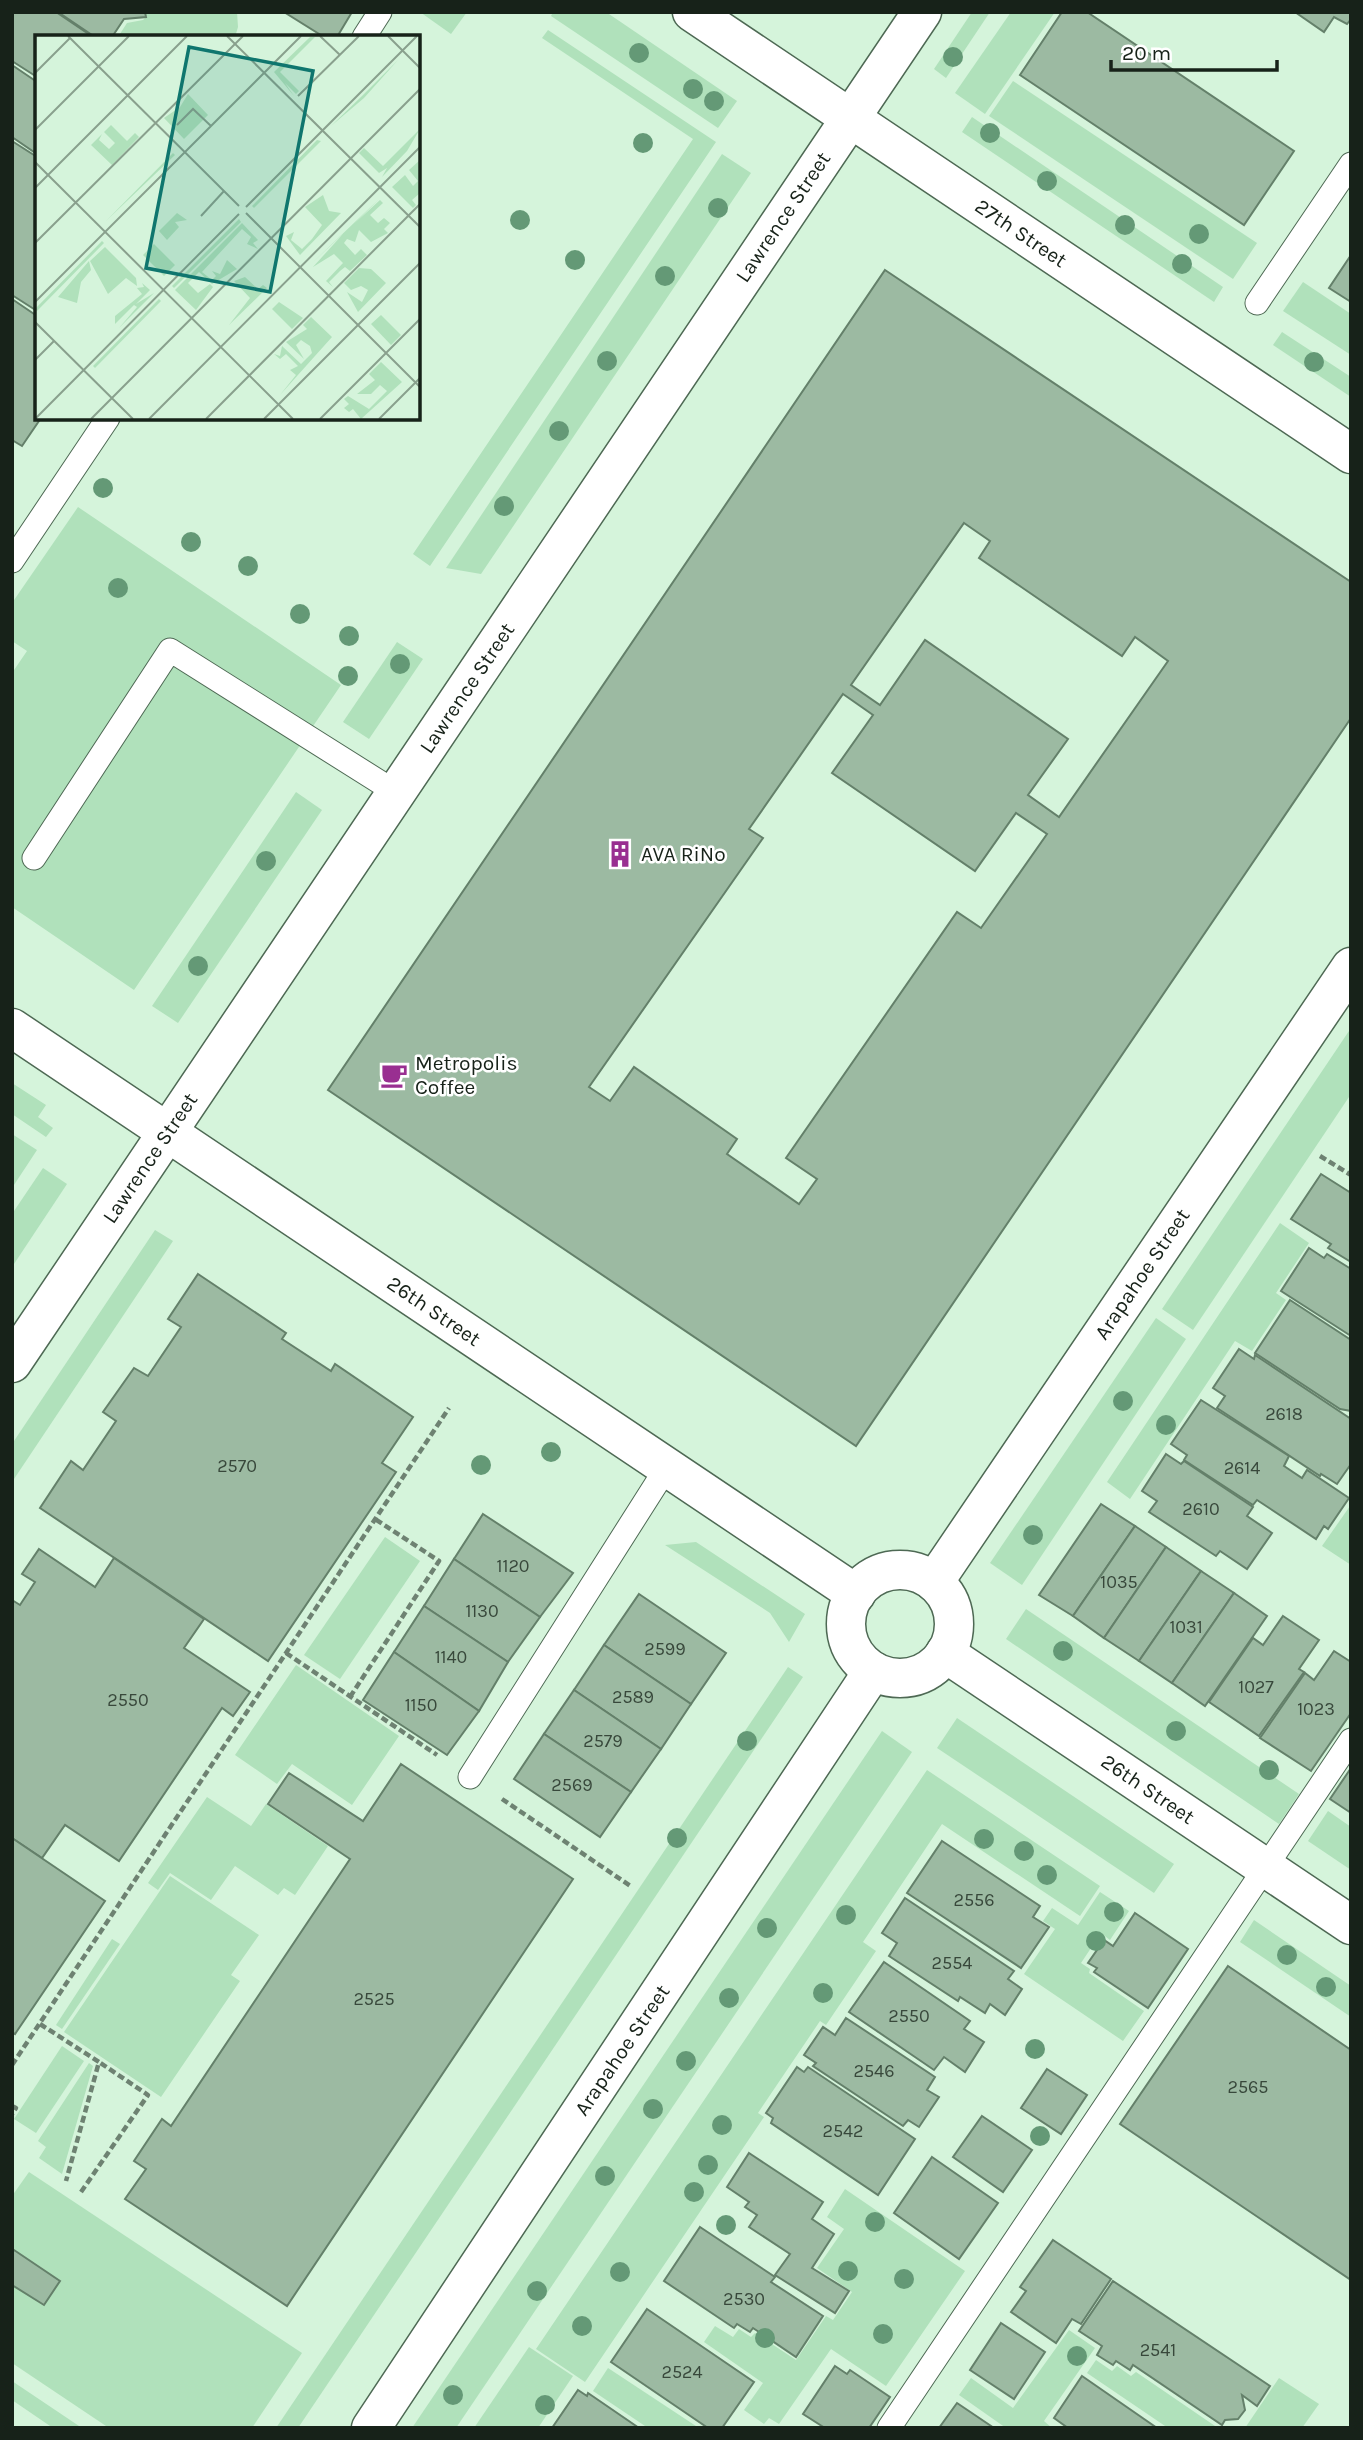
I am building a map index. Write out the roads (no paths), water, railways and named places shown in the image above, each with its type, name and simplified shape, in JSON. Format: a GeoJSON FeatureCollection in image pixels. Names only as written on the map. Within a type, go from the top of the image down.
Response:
{"type":"FeatureCollection","features":[{"type":"Feature","properties":{"kind":"street","name":"27th Street"},"geometry":{"type":"LineString","coordinates":[[692,12],[1351,454]]}},
{"type":"Feature","properties":{"kind":"street","name":"Lawrence Street"},"geometry":{"type":"LineString","coordinates":[[12,1363],[922,12]]}},
{"type":"Feature","properties":{"kind":"street","name":"Arapahoe Street"},"geometry":{"type":"LineString","coordinates":[[934,1582],[1351,967]]}},
{"type":"Feature","properties":{"kind":"street","name":"26th Street"},"geometry":{"type":"LineString","coordinates":[[12,1028],[856,1594]]}},
{"type":"Feature","properties":{"kind":"street"},"geometry":{"type":"LineString","coordinates":[[902,1570],[920,1574],[934,1582],[946,1596],[953,1611],[954,1629],[950,1646],[940,1661],[925,1672],[908,1678],[890,1678],[873,1671],[859,1660],[850,1645],[846,1627],[849,1609],[856,1594],[869,1580],[884,1573],[902,1570]]}},
{"type":"Feature","properties":{"kind":"street","name":"26th Street"},"geometry":{"type":"LineString","coordinates":[[945,1653],[1351,1925]]}},
{"type":"Feature","properties":{"kind":"street","name":"Arapahoe Street"},"geometry":{"type":"LineString","coordinates":[[370,2428],[873,1671]]}},
{"type":"Feature","properties":{"kind":"lane"},"geometry":{"type":"LineString","coordinates":[[365,35],[380,12]]}},
{"type":"Feature","properties":{"kind":"lane"},"geometry":{"type":"LineString","coordinates":[[1257,303],[1351,164]]}},
{"type":"Feature","properties":{"kind":"lane"},"geometry":{"type":"LineString","coordinates":[[12,561],[107,420]]}},
{"type":"Feature","properties":{"kind":"lane"},"geometry":{"type":"LineString","coordinates":[[34,858],[170,650],[397,793]]}},
{"type":"Feature","properties":{"kind":"lane"},"geometry":{"type":"LineString","coordinates":[[470,1777],[667,1467]]}},
{"type":"Feature","properties":{"kind":"lane"},"geometry":{"type":"LineString","coordinates":[[889,2428],[1351,1740]]}},
{"type":"Feature","properties":{"kind":"place","name":"AVA RiNo"},"geometry":{"type":"Point","coordinates":[620,854]}},
{"type":"Feature","properties":{"kind":"place","name":"Metropolis Coffee"},"geometry":{"type":"Point","coordinates":[394,1075]}}]}
